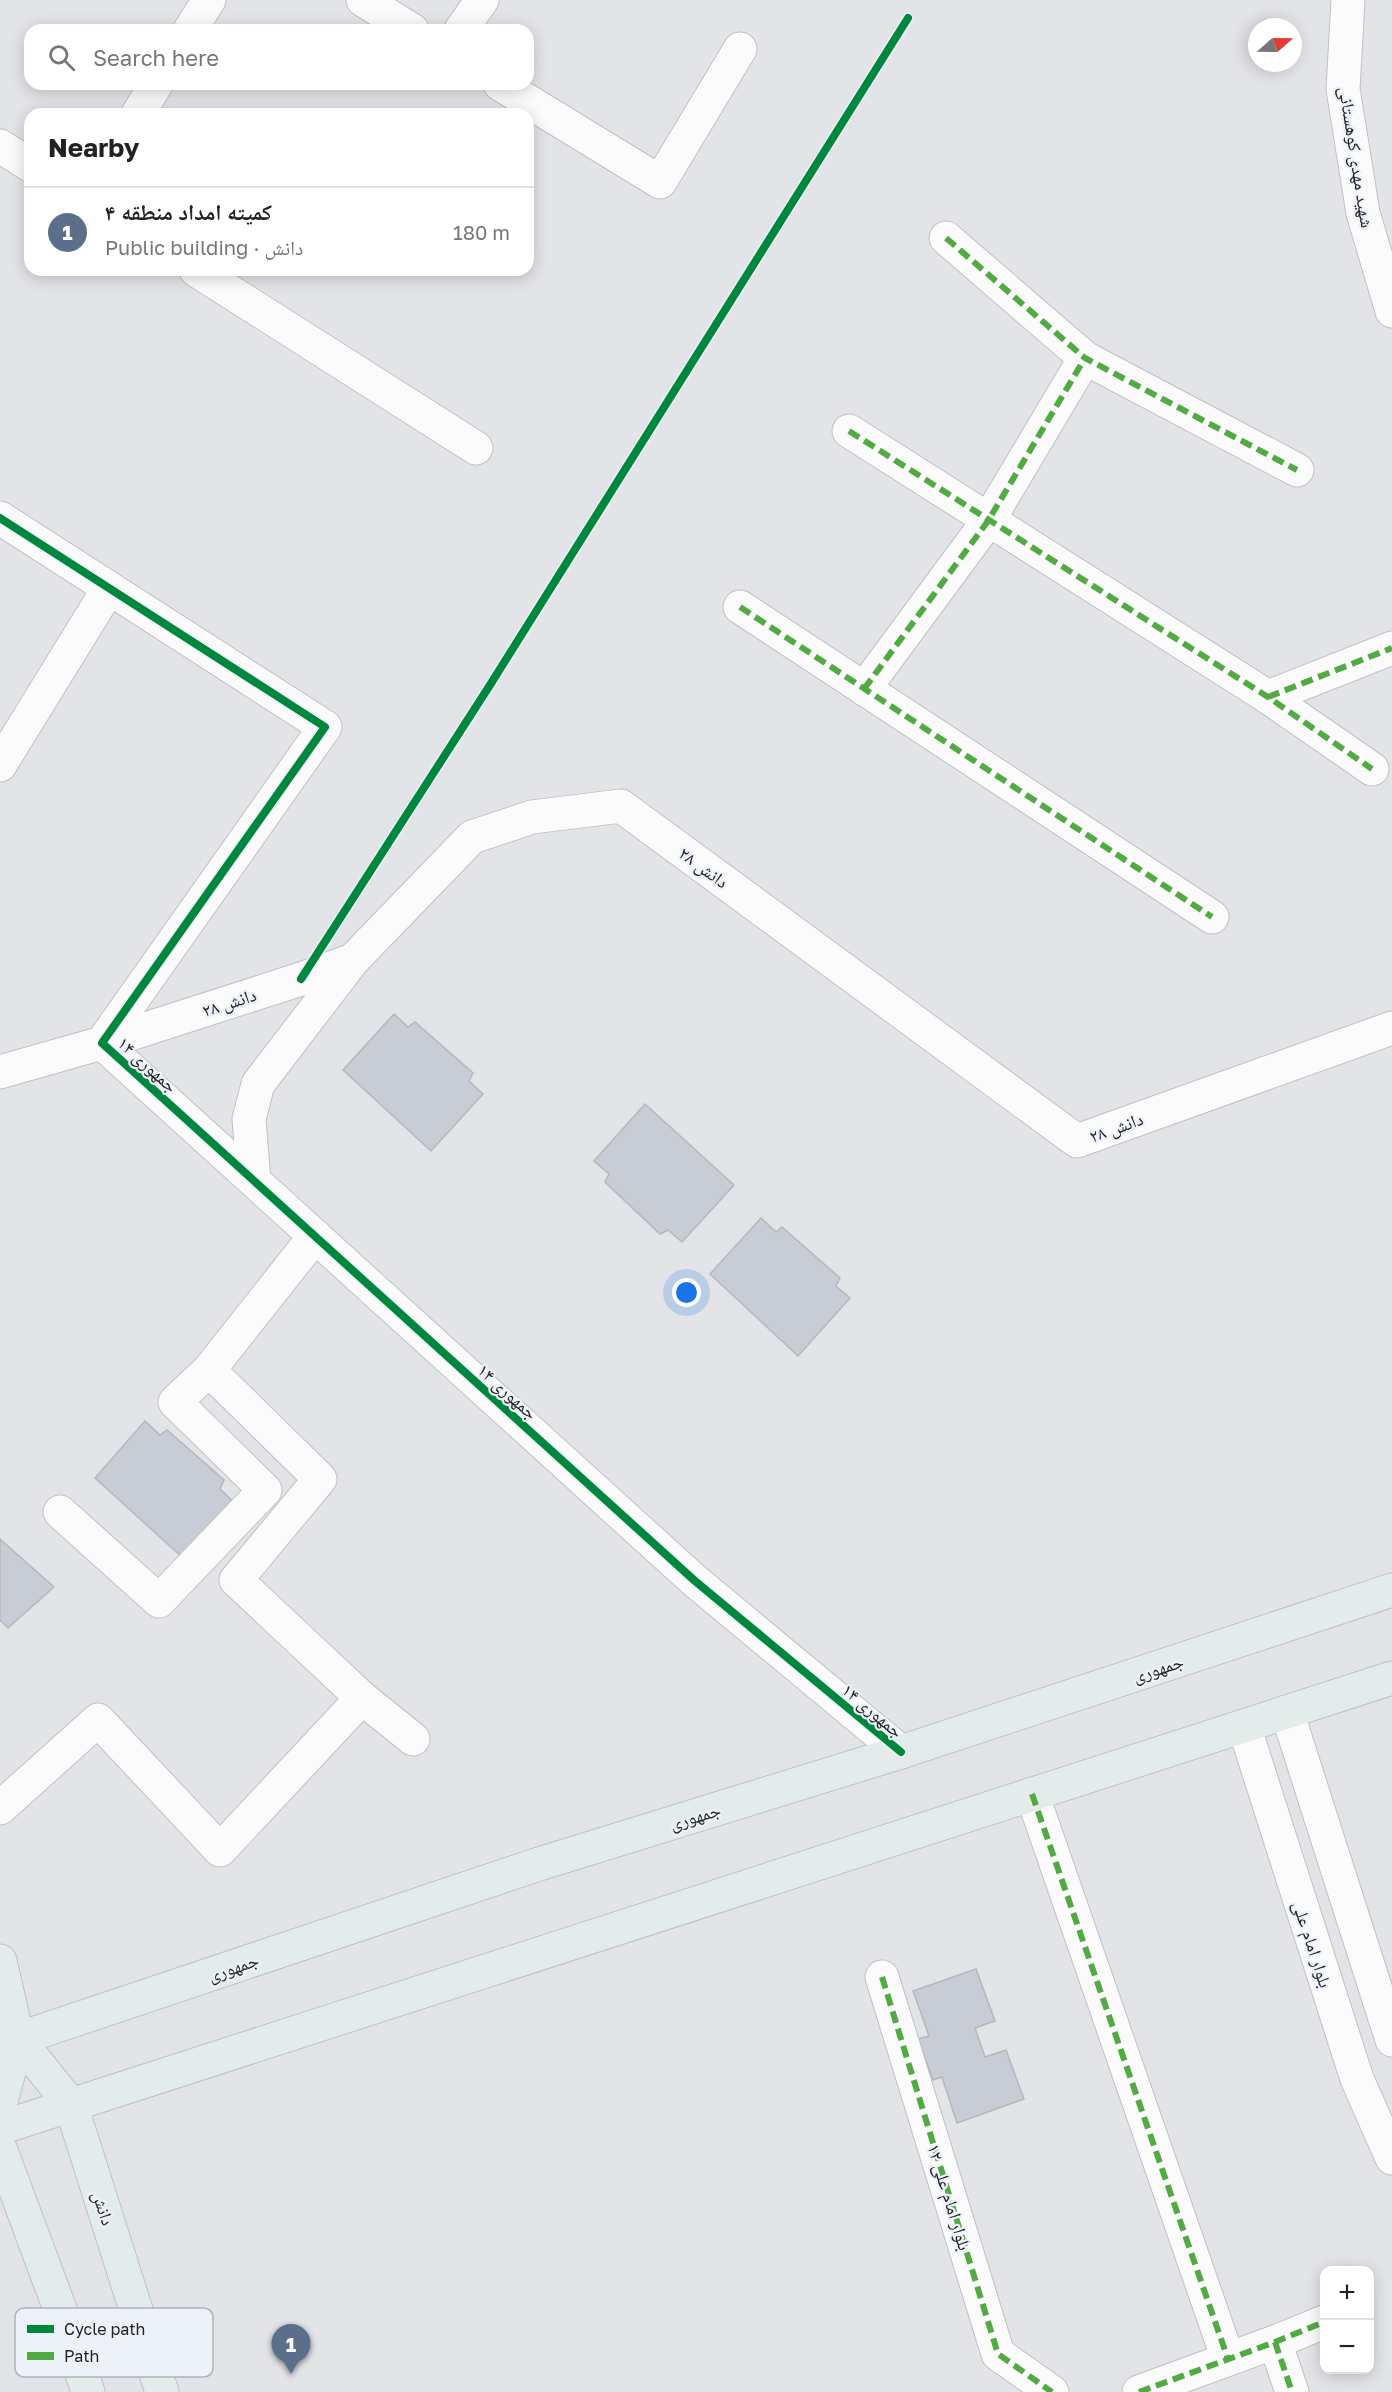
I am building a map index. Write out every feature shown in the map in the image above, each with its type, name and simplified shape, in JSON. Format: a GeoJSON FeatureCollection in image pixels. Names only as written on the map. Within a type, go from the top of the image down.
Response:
{"type":"FeatureCollection","features":[{"type":"Feature","properties":{"kind":"main road","name":"جمهوری"},"geometry":{"type":"LineString","coordinates":[[9,2042],[539,1864],[901,1752],[1392,1590]]}},
{"type":"Feature","properties":{"kind":"main road"},"geometry":{"type":"LineString","coordinates":[[0,2128],[1392,1678]]}},
{"type":"Feature","properties":{"kind":"main road","name":"دانش"},"geometry":{"type":"LineString","coordinates":[[0,1961],[9,2042],[0,2105]]}},
{"type":"Feature","properties":{"kind":"main road","name":"دانش"},"geometry":{"type":"LineString","coordinates":[[9,2042],[71,2105],[135,2308]]}},
{"type":"Feature","properties":{"kind":"main road"},"geometry":{"type":"LineString","coordinates":[[0,2148],[60,2308]]}},
{"type":"Feature","properties":{"kind":"main road"},"geometry":{"type":"LineString","coordinates":[[83,2377],[88,2392]]}},
{"type":"Feature","properties":{"kind":"main road","name":"دانش"},"geometry":{"type":"LineString","coordinates":[[157,2377],[162,2392]]}},
{"type":"Feature","properties":{"kind":"street"},"geometry":{"type":"LineString","coordinates":[[194,24],[209,0]]}},
{"type":"Feature","properties":{"kind":"street"},"geometry":{"type":"LineString","coordinates":[[363,0],[402,24]]}},
{"type":"Feature","properties":{"kind":"street"},"geometry":{"type":"LineString","coordinates":[[465,24],[482,0]]}},
{"type":"Feature","properties":{"kind":"street","name":"شهید مهدی کوهستانی"},"geometry":{"type":"LineString","coordinates":[[1348,0],[1343,89],[1363,213],[1392,310]]}},
{"type":"Feature","properties":{"kind":"street"},"geometry":{"type":"LineString","coordinates":[[510,90],[660,182],[740,49]]}},
{"type":"Feature","properties":{"kind":"street"},"geometry":{"type":"LineString","coordinates":[[142,108],[152,90]]}},
{"type":"Feature","properties":{"kind":"street"},"geometry":{"type":"LineString","coordinates":[[0,146],[24,161]]}},
{"type":"Feature","properties":{"kind":"street"},"geometry":{"type":"LineString","coordinates":[[945,238],[1085,358],[1297,470]]}},
{"type":"Feature","properties":{"kind":"street"},"geometry":{"type":"LineString","coordinates":[[205,276],[476,448]]}},
{"type":"Feature","properties":{"kind":"street"},"geometry":{"type":"LineString","coordinates":[[864,689],[988,521],[1085,358]]}},
{"type":"Feature","properties":{"kind":"street"},"geometry":{"type":"LineString","coordinates":[[849,431],[1268,697],[1372,768]]}},
{"type":"Feature","properties":{"kind":"street"},"geometry":{"type":"LineString","coordinates":[[0,518],[325,727],[102,1043]]}},
{"type":"Feature","properties":{"kind":"street"},"geometry":{"type":"LineString","coordinates":[[0,765],[109,588]]}},
{"type":"Feature","properties":{"kind":"street"},"geometry":{"type":"LineString","coordinates":[[740,607],[1212,916]]}},
{"type":"Feature","properties":{"kind":"street"},"geometry":{"type":"LineString","coordinates":[[1268,697],[1392,648]]}},
{"type":"Feature","properties":{"kind":"street","name":"دانش ۲۸"},"geometry":{"type":"LineString","coordinates":[[0,1072],[102,1043],[353,960],[472,837],[532,817],[621,806],[1077,1141],[1392,1028]]}},
{"type":"Feature","properties":{"kind":"street"},"geometry":{"type":"LineString","coordinates":[[254,1180],[249,1119],[258,1084],[353,960]]}},
{"type":"Feature","properties":{"kind":"street","name":"جمهوری ۱۴"},"geometry":{"type":"LineString","coordinates":[[102,1043],[695,1581],[901,1752]]}},
{"type":"Feature","properties":{"kind":"street"},"geometry":{"type":"LineString","coordinates":[[60,1512],[159,1601],[265,1490],[175,1402],[209,1370],[315,1236]]}},
{"type":"Feature","properties":{"kind":"street"},"geometry":{"type":"LineString","coordinates":[[209,1370],[320,1479],[236,1580],[362,1698],[413,1739]]}},
{"type":"Feature","properties":{"kind":"street"},"geometry":{"type":"LineString","coordinates":[[0,1808],[98,1720],[220,1850],[362,1698]]}},
{"type":"Feature","properties":{"kind":"street"},"geometry":{"type":"LineString","coordinates":[[1287,1712],[1392,2040]]}},
{"type":"Feature","properties":{"kind":"street","name":"بلوار امام علی"},"geometry":{"type":"LineString","coordinates":[[1244,1726],[1357,2079],[1392,2158]]}},
{"type":"Feature","properties":{"kind":"street"},"geometry":{"type":"LineString","coordinates":[[1032,1794],[1228,2359]]}},
{"type":"Feature","properties":{"kind":"street","name":"بلوار امام علی ۱۲"},"geometry":{"type":"LineString","coordinates":[[882,1977],[998,2354],[1052,2392]]}},
{"type":"Feature","properties":{"kind":"street"},"geometry":{"type":"LineString","coordinates":[[1139,2392],[1320,2324]]}},
{"type":"Feature","properties":{"kind":"street"},"geometry":{"type":"LineString","coordinates":[[1275,2342],[1292,2392]]}},
{"type":"Feature","properties":{"kind":"building"},"geometry":{"type":"Polygon","coordinates":[[[394,1014],[408,1027],[415,1022],[473,1073],[469,1081],[483,1094],[431,1151],[343,1070],[394,1014]]]}},
{"type":"Feature","properties":{"kind":"building"},"geometry":{"type":"Polygon","coordinates":[[[645,1104],[734,1185],[682,1242],[668,1230],[660,1234],[605,1182],[609,1174],[594,1161],[645,1104]]]}},
{"type":"Feature","properties":{"kind":"building"},"geometry":{"type":"Polygon","coordinates":[[[761,1218],[776,1232],[782,1227],[840,1278],[836,1286],[850,1298],[798,1356],[710,1274],[761,1218]]]}},
{"type":"Feature","properties":{"kind":"building"},"geometry":{"type":"Polygon","coordinates":[[[145,1421],[160,1435],[167,1430],[224,1480],[220,1489],[234,1502],[183,1558],[95,1478],[145,1421]]]}},
{"type":"Feature","properties":{"kind":"building"},"geometry":{"type":"Polygon","coordinates":[[[0,1539],[54,1587],[8,1628],[0,1620],[0,1539]]]}},
{"type":"Feature","properties":{"kind":"building"},"geometry":{"type":"Polygon","coordinates":[[[976,1969],[995,2021],[975,2028],[985,2057],[1006,2050],[1024,2099],[957,2123],[942,2077],[933,2080],[918,2039],[929,2036],[913,1991],[976,1969]]]}},
{"type":"Feature","properties":{"kind":"marked path"},"geometry":{"type":"LineString","coordinates":[[946,238],[1085,358],[1297,470]]}},
{"type":"Feature","properties":{"kind":"marked path"},"geometry":{"type":"LineString","coordinates":[[864,689],[988,521],[1085,358]]}},
{"type":"Feature","properties":{"kind":"marked path"},"geometry":{"type":"LineString","coordinates":[[849,431],[1268,697],[1372,769]]}},
{"type":"Feature","properties":{"kind":"marked path"},"geometry":{"type":"LineString","coordinates":[[740,607],[1212,917]]}},
{"type":"Feature","properties":{"kind":"marked path"},"geometry":{"type":"LineString","coordinates":[[1268,697],[1392,648]]}},
{"type":"Feature","properties":{"kind":"marked path"},"geometry":{"type":"LineString","coordinates":[[1032,1794],[1228,2359]]}},
{"type":"Feature","properties":{"kind":"marked path"},"geometry":{"type":"LineString","coordinates":[[882,1977],[998,2354],[1052,2392]]}},
{"type":"Feature","properties":{"kind":"marked path"},"geometry":{"type":"LineString","coordinates":[[1139,2392],[1320,2324]]}},
{"type":"Feature","properties":{"kind":"marked path"},"geometry":{"type":"LineString","coordinates":[[1275,2342],[1292,2392]]}},
{"type":"Feature","properties":{"kind":"cycle path"},"geometry":{"type":"LineString","coordinates":[[301,979],[490,685],[908,18]]}},
{"type":"Feature","properties":{"kind":"cycle path"},"geometry":{"type":"LineString","coordinates":[[0,518],[325,727],[102,1043],[695,1581],[901,1752]]}},
{"type":"Feature","properties":{"kind":"place","name":"کمیته امداد منطقه ۴"},"geometry":{"type":"Point","coordinates":[291,2374]}}]}
